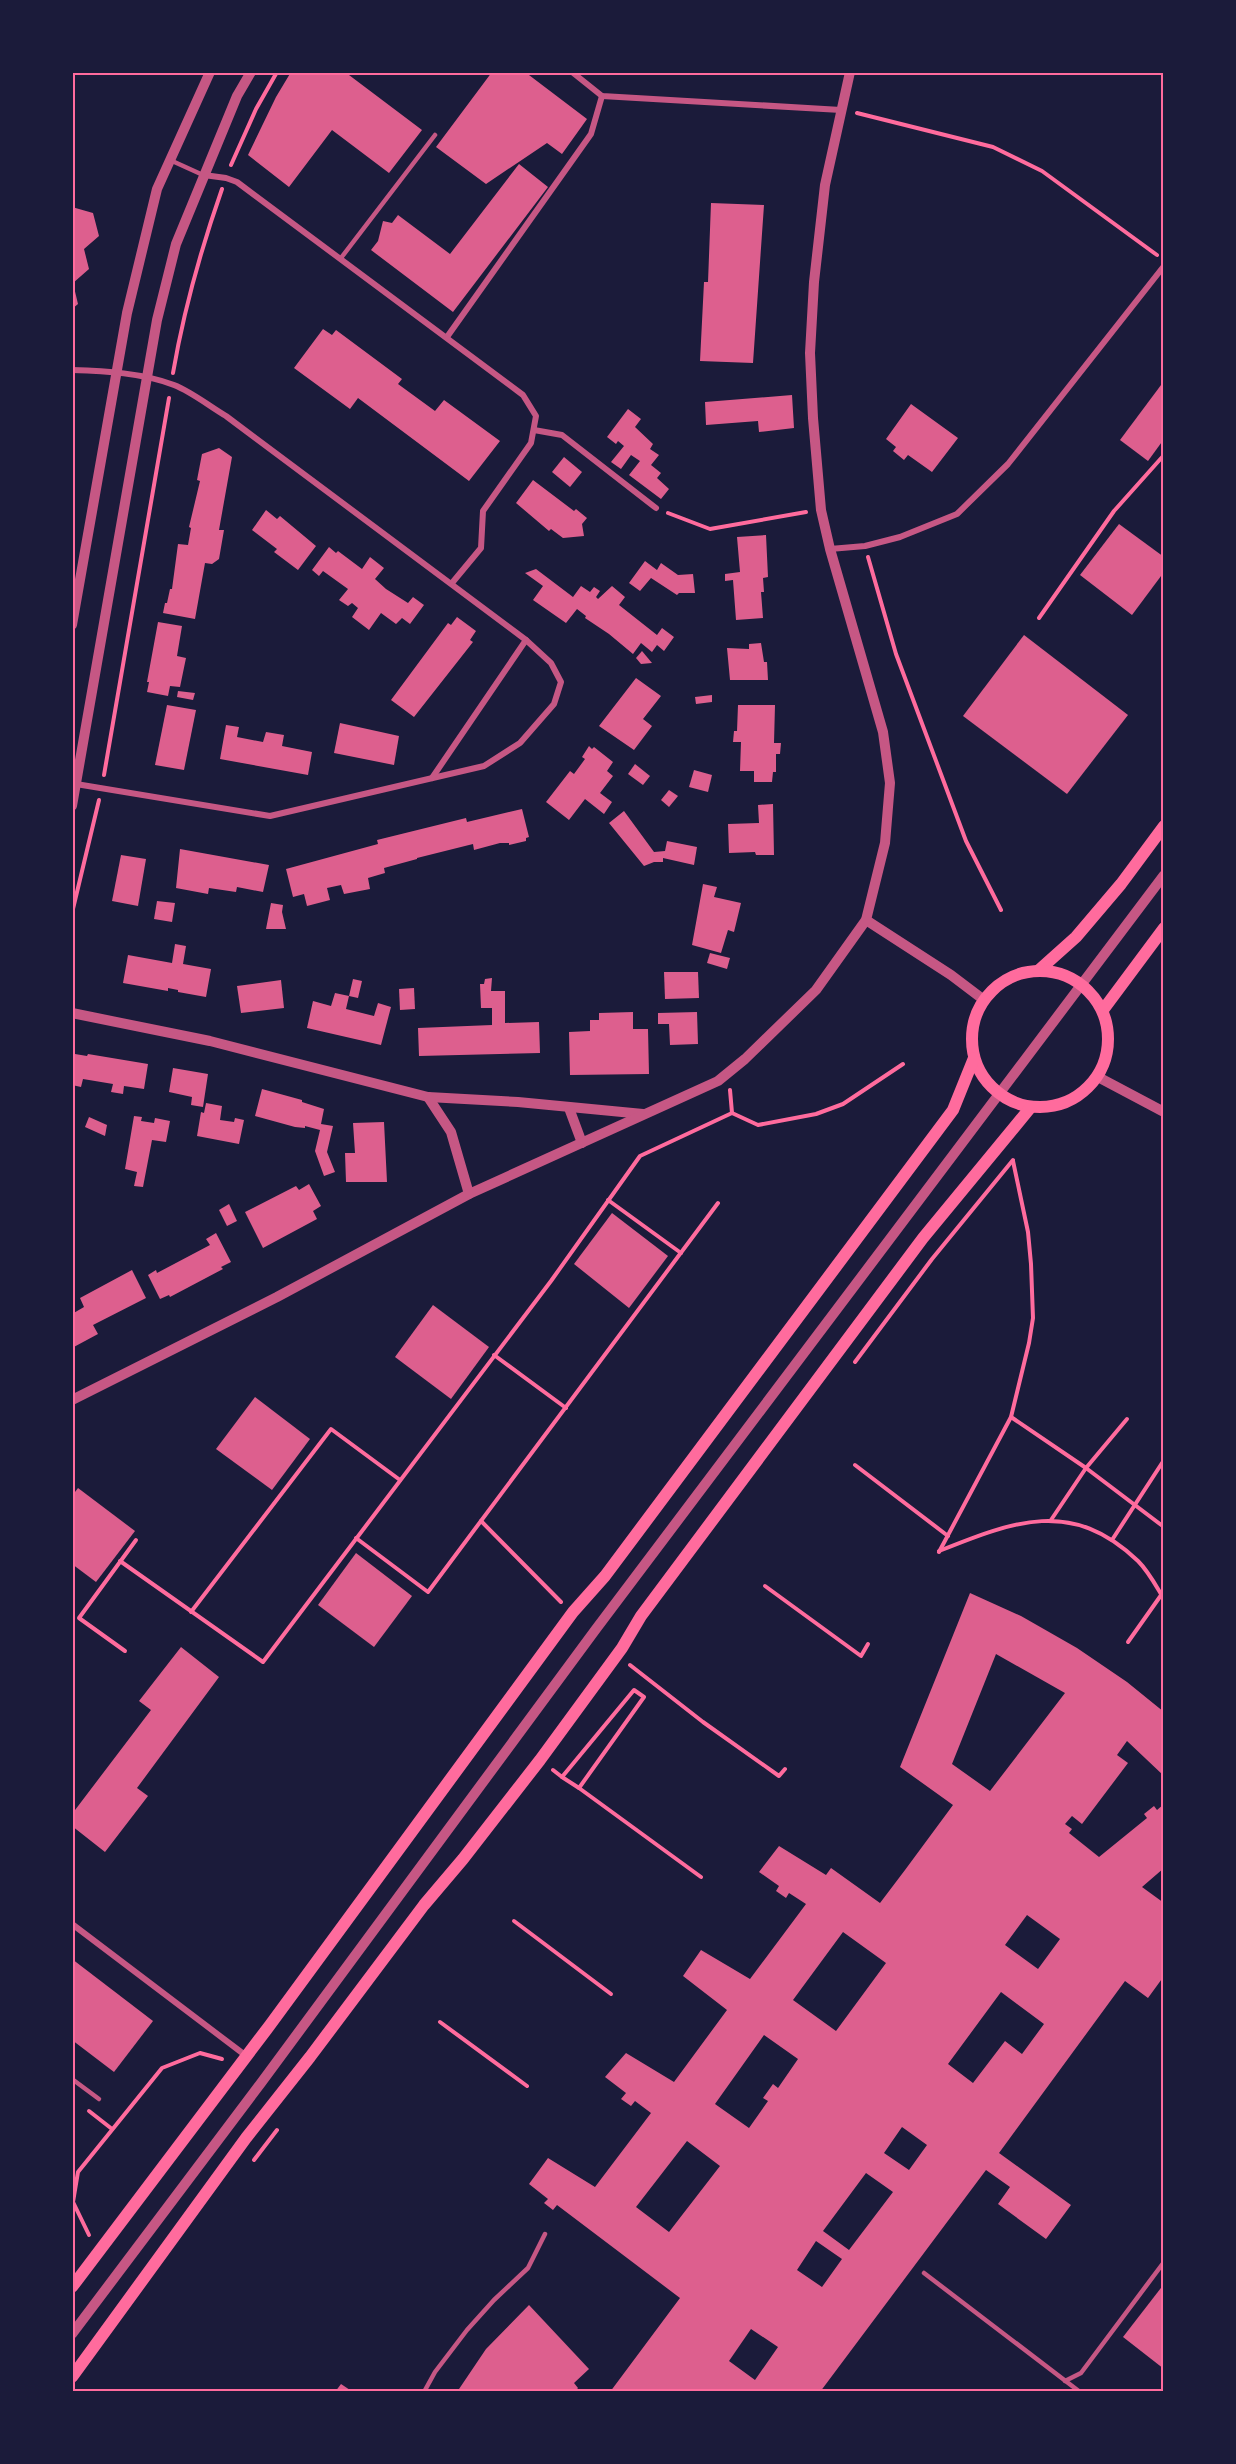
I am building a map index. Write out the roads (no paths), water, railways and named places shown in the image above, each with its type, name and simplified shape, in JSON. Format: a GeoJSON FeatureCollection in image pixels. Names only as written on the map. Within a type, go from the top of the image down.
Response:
{"type":"FeatureCollection","features":[{"type":"Feature","properties":{"kind":"main road"},"geometry":{"type":"LineString","coordinates":[[1038,971],[1076,937],[1121,884],[1164,826]]}},
{"type":"Feature","properties":{"kind":"main road"},"geometry":{"type":"LineString","coordinates":[[1102,1010],[1164,928]]}},
{"type":"Feature","properties":{"kind":"main road"},"geometry":{"type":"LineString","coordinates":[[1038,971],[1059,974],[1081,985],[1094,996],[1102,1010],[1109,1033],[1107,1056],[1098,1077],[1085,1091],[1068,1102],[1050,1107],[1031,1107],[1012,1102],[998,1093],[984,1078],[974,1058],[972,1038],[975,1018],[984,1000],[999,985],[1017,975],[1038,971]]}},
{"type":"Feature","properties":{"kind":"main road"},"geometry":{"type":"LineString","coordinates":[[72,2287],[573,1612],[605,1576],[905,1176],[953,1110],[974,1058]]}},
{"type":"Feature","properties":{"kind":"main road"},"geometry":{"type":"LineString","coordinates":[[72,2378],[246,2138],[424,1905],[540,1760],[622,1648],[641,1616],[923,1238],[1031,1107]]}},
{"type":"Feature","properties":{"kind":"street"},"geometry":{"type":"LineString","coordinates":[[72,625],[127,313],[154,200],[210,72]]}},
{"type":"Feature","properties":{"kind":"street"},"geometry":{"type":"LineString","coordinates":[[72,806],[157,320],[176,244],[237,96],[251,72]]}},
{"type":"Feature","properties":{"kind":"street"},"geometry":{"type":"LineString","coordinates":[[572,72],[602,96],[841,110]]}},
{"type":"Feature","properties":{"kind":"street"},"geometry":{"type":"LineString","coordinates":[[72,1400],[277,1297],[469,1194],[718,1081],[745,1059],[816,990],[866,920],[885,843],[890,783],[883,732],[830,549],[821,510],[811,364],[812,306],[825,185],[850,72]]}},
{"type":"Feature","properties":{"kind":"street"},"geometry":{"type":"LineString","coordinates":[[447,337],[591,134],[602,96]]}},
{"type":"Feature","properties":{"kind":"street"},"geometry":{"type":"LineString","coordinates":[[203,175],[237,182],[523,395],[536,416],[531,443],[483,512],[481,548],[452,583]]}},
{"type":"Feature","properties":{"kind":"street"},"geometry":{"type":"LineString","coordinates":[[830,549],[865,546],[900,537],[957,514],[1008,464],[1164,266]]}},
{"type":"Feature","properties":{"kind":"street"},"geometry":{"type":"LineString","coordinates":[[72,370],[146,378],[171,384],[226,416],[526,640],[551,663],[561,682],[555,704],[520,743],[484,766],[270,816],[75,784]]}},
{"type":"Feature","properties":{"kind":"street"},"geometry":{"type":"LineString","coordinates":[[534,430],[562,435],[656,508]]}},
{"type":"Feature","properties":{"kind":"street"},"geometry":{"type":"LineString","coordinates":[[432,779],[526,640]]}},
{"type":"Feature","properties":{"kind":"street"},"geometry":{"type":"LineString","coordinates":[[72,2334],[261,2083],[575,1657],[1164,875]]}},
{"type":"Feature","properties":{"kind":"street"},"geometry":{"type":"LineString","coordinates":[[866,920],[951,975],[984,1000]]}},
{"type":"Feature","properties":{"kind":"street"},"geometry":{"type":"LineString","coordinates":[[72,1013],[210,1041],[428,1097],[518,1102],[643,1114]]}},
{"type":"Feature","properties":{"kind":"street"},"geometry":{"type":"LineString","coordinates":[[1098,1077],[1164,1112]]}},
{"type":"Feature","properties":{"kind":"street"},"geometry":{"type":"LineString","coordinates":[[428,1097],[451,1132],[469,1194]]}},
{"type":"Feature","properties":{"kind":"street"},"geometry":{"type":"LineString","coordinates":[[569,1108],[582,1143]]}},
{"type":"Feature","properties":{"kind":"street"},"geometry":{"type":"LineString","coordinates":[[72,1924],[246,2055]]}},
{"type":"Feature","properties":{"kind":"lane"},"geometry":{"type":"LineString","coordinates":[[341,258],[435,135]]}},
{"type":"Feature","properties":{"kind":"lane"},"geometry":{"type":"LineString","coordinates":[[170,160],[203,175]]}},
{"type":"Feature","properties":{"kind":"lane"},"geometry":{"type":"LineString","coordinates":[[72,2079],[99,2099]]}},
{"type":"Feature","properties":{"kind":"lane"},"geometry":{"type":"LineString","coordinates":[[424,2392],[435,2372],[467,2330],[528,2268],[545,2234]]}},
{"type":"Feature","properties":{"kind":"lane"},"geometry":{"type":"LineString","coordinates":[[1065,2381],[1081,2373],[1164,2262]]}},
{"type":"Feature","properties":{"kind":"lane"},"geometry":{"type":"LineString","coordinates":[[924,2273],[1080,2392]]}}]}
